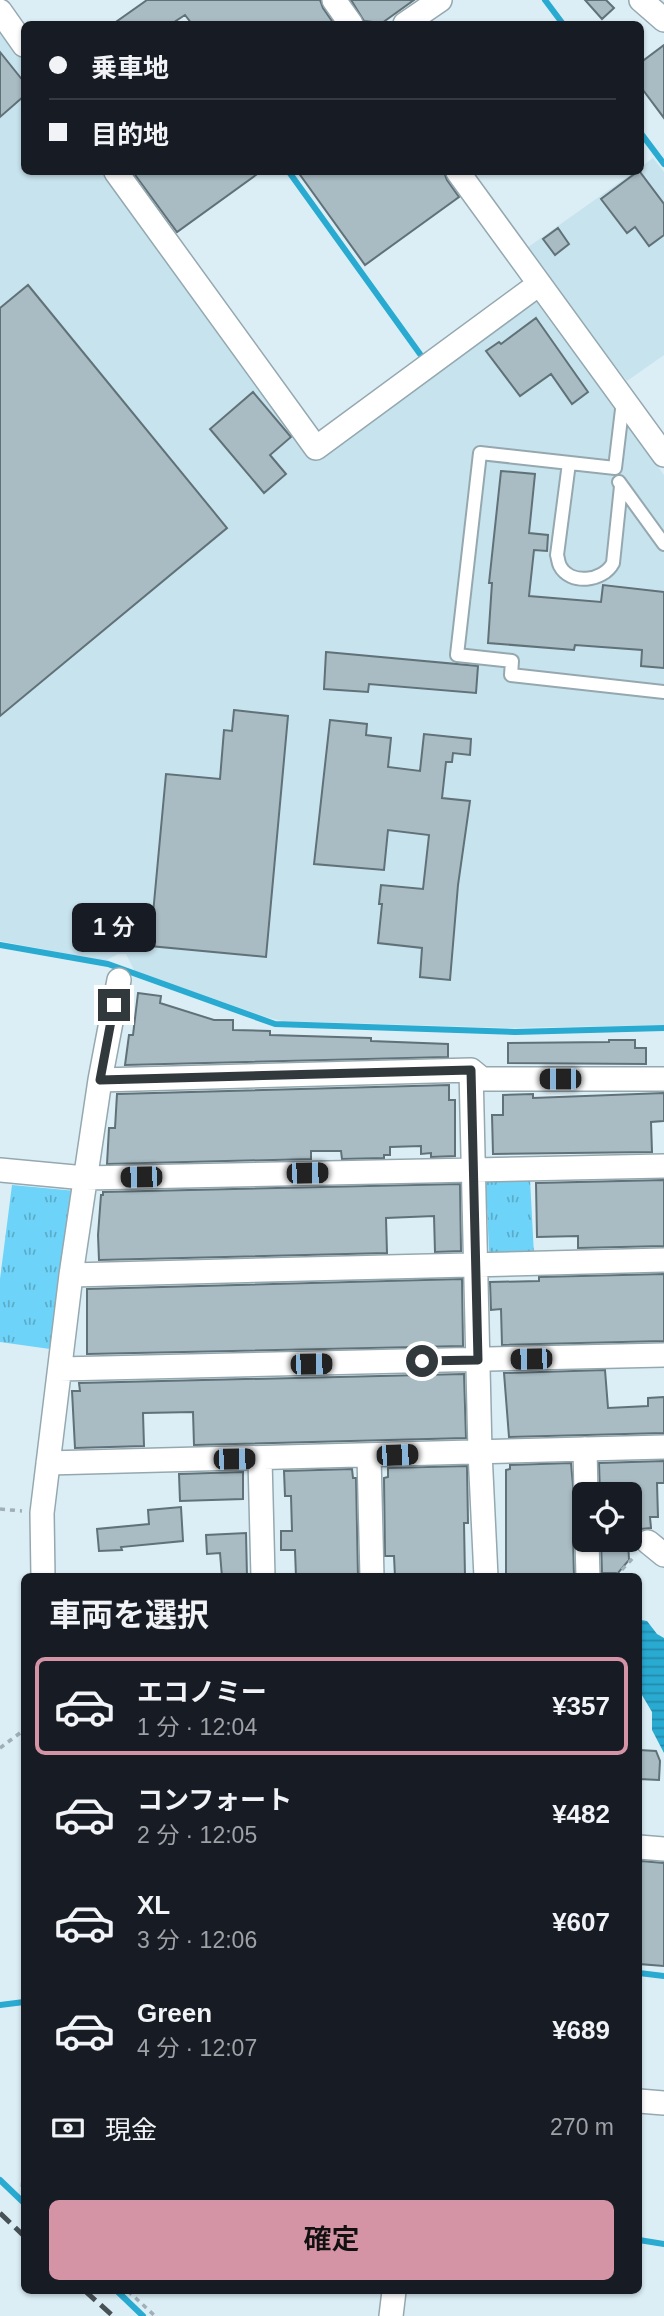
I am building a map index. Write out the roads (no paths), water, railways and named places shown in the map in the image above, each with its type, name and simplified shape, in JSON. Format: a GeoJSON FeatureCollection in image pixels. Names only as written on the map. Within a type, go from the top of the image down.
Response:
{"type":"FeatureCollection","features":[{"type":"Feature","properties":{"kind":"street"},"geometry":{"type":"LineString","coordinates":[[334,0],[349,21]]}},
{"type":"Feature","properties":{"kind":"street"},"geometry":{"type":"LineString","coordinates":[[409,21],[440,0]]}},
{"type":"Feature","properties":{"kind":"street"},"geometry":{"type":"LineString","coordinates":[[641,0],[664,20]]}},
{"type":"Feature","properties":{"kind":"street"},"geometry":{"type":"LineString","coordinates":[[0,11],[21,41]]}},
{"type":"Feature","properties":{"kind":"street"},"geometry":{"type":"LineString","coordinates":[[118,175],[316,448],[539,284]]}},
{"type":"Feature","properties":{"kind":"street"},"geometry":{"type":"LineString","coordinates":[[460,175],[664,455]]}},
{"type":"Feature","properties":{"kind":"street"},"geometry":{"type":"LineString","coordinates":[[43,1573],[42,1513],[71,1275],[100,1080],[119,979]]}},
{"type":"Feature","properties":{"kind":"street"},"geometry":{"type":"LineString","coordinates":[[100,1080],[471,1070],[482,1079],[664,1079]]}},
{"type":"Feature","properties":{"kind":"street"},"geometry":{"type":"LineString","coordinates":[[471,1070],[480,1452],[486,1573]]}},
{"type":"Feature","properties":{"kind":"street"},"geometry":{"type":"LineString","coordinates":[[0,1171],[85,1178],[664,1166]]}},
{"type":"Feature","properties":{"kind":"street"},"geometry":{"type":"LineString","coordinates":[[71,1275],[664,1261]]}},
{"type":"Feature","properties":{"kind":"street"},"geometry":{"type":"LineString","coordinates":[[60,1369],[664,1356]]}},
{"type":"Feature","properties":{"kind":"street"},"geometry":{"type":"LineString","coordinates":[[48,1463],[664,1447]]}},
{"type":"Feature","properties":{"kind":"street"},"geometry":{"type":"LineString","coordinates":[[585,1449],[586,1482]]}},
{"type":"Feature","properties":{"kind":"street"},"geometry":{"type":"LineString","coordinates":[[369,1456],[372,1573]]}},
{"type":"Feature","properties":{"kind":"street"},"geometry":{"type":"LineString","coordinates":[[260,1459],[263,1573]]}},
{"type":"Feature","properties":{"kind":"street"},"geometry":{"type":"LineString","coordinates":[[587,1552],[588,1573]]}},
{"type":"Feature","properties":{"kind":"street"},"geometry":{"type":"LineString","coordinates":[[642,1847],[664,1849]]}},
{"type":"Feature","properties":{"kind":"street"},"geometry":{"type":"LineString","coordinates":[[642,2101],[664,2103]]}},
{"type":"Feature","properties":{"kind":"street"},"geometry":{"type":"LineString","coordinates":[[391,2316],[394,2294]]}},
{"type":"Feature","properties":{"kind":"lane"},"geometry":{"type":"LineString","coordinates":[[624,400],[615,468],[621,486],[664,544]]}},
{"type":"Feature","properties":{"kind":"lane"},"geometry":{"type":"LineString","coordinates":[[615,468],[480,453],[457,654],[512,661],[511,674],[664,692]]}},
{"type":"Feature","properties":{"kind":"lane"},"geometry":{"type":"LineString","coordinates":[[569,463],[557,555],[560,566],[574,577],[593,579],[608,571],[612,562],[621,486]]}},
{"type":"Feature","properties":{"kind":"waterway"},"geometry":{"type":"LineString","coordinates":[[545,0],[561,21]]}},
{"type":"Feature","properties":{"kind":"waterway"},"geometry":{"type":"LineString","coordinates":[[644,137],[664,164]]}},
{"type":"Feature","properties":{"kind":"waterway"},"geometry":{"type":"LineString","coordinates":[[291,175],[420,354]]}},
{"type":"Feature","properties":{"kind":"waterway"},"geometry":{"type":"LineString","coordinates":[[0,945],[108,964],[275,1024],[515,1032],[664,1028]]}},
{"type":"Feature","properties":{"kind":"waterway"},"geometry":{"type":"LineString","coordinates":[[642,1973],[664,1976]]}},
{"type":"Feature","properties":{"kind":"waterway"},"geometry":{"type":"LineString","coordinates":[[0,2005],[21,2002]]}},
{"type":"Feature","properties":{"kind":"waterway"},"geometry":{"type":"LineString","coordinates":[[0,2180],[21,2200]]}},
{"type":"Feature","properties":{"kind":"waterway"},"geometry":{"type":"LineString","coordinates":[[642,2240],[664,2244]]}},
{"type":"Feature","properties":{"kind":"waterway"},"geometry":{"type":"LineString","coordinates":[[120,2294],[143,2316]]}},
{"type":"Feature","properties":{"kind":"railway"},"geometry":{"type":"LineString","coordinates":[[0,2213],[21,2233]]}},
{"type":"Feature","properties":{"kind":"railway"},"geometry":{"type":"LineString","coordinates":[[88,2294],[113,2316]]}}]}
